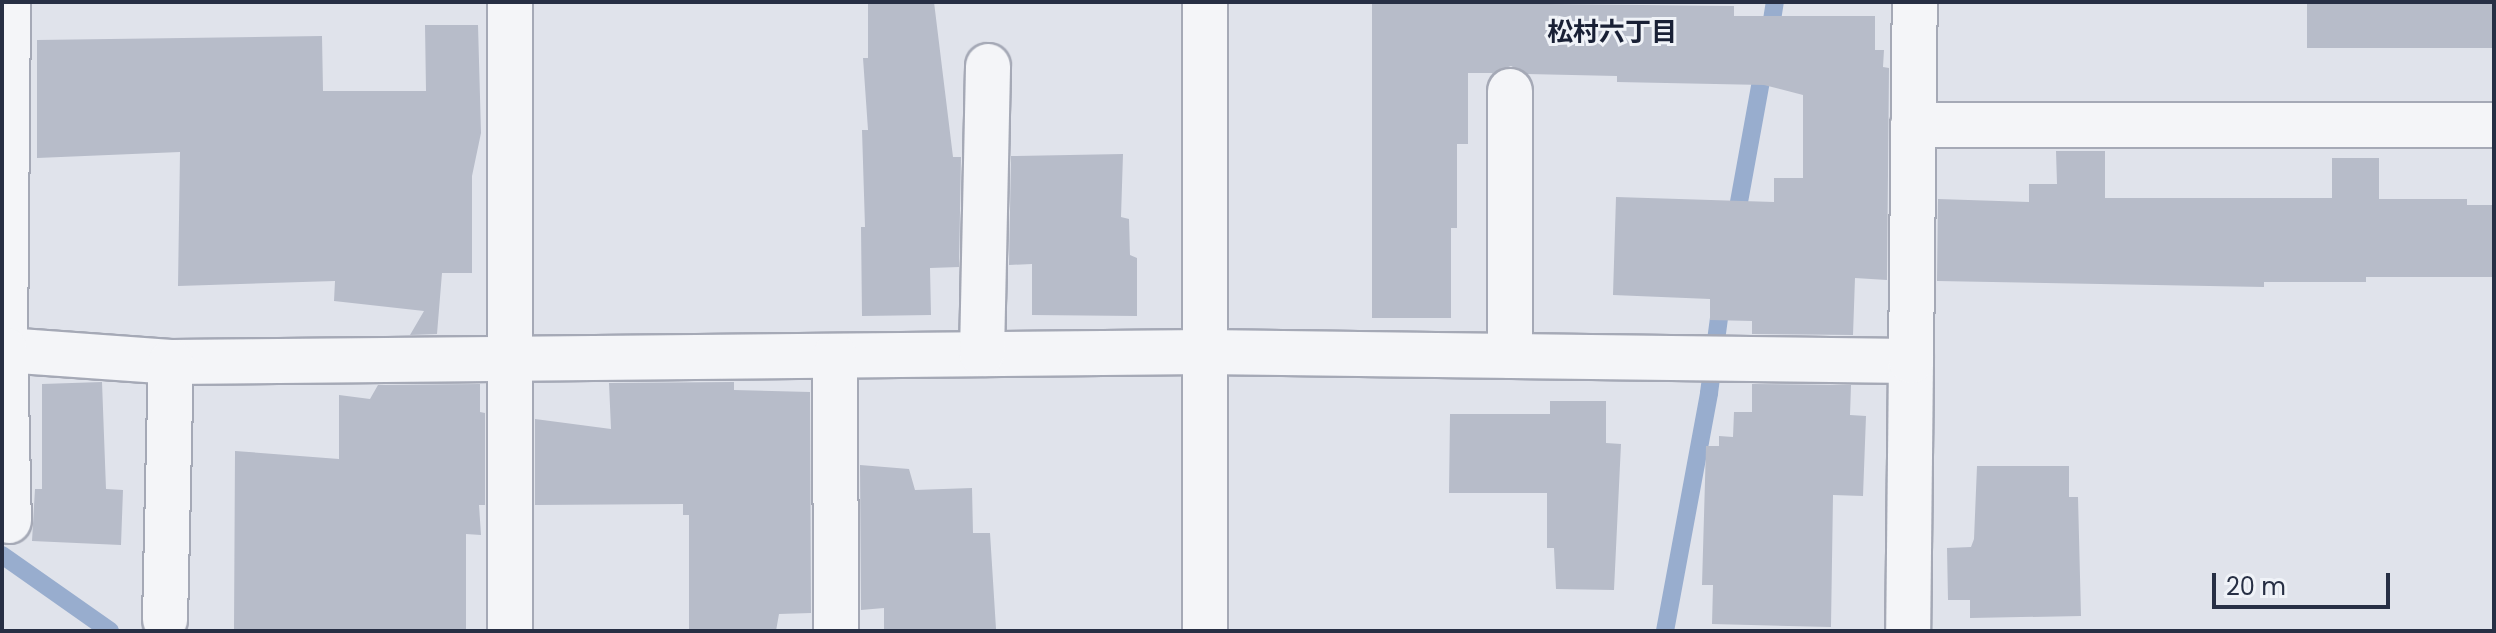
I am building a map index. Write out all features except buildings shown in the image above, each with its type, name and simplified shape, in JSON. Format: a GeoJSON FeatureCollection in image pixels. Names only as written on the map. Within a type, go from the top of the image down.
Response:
{"type":"FeatureCollection","features":[{"type":"Feature","properties":{"kind":"street"},"geometry":{"type":"LineString","coordinates":[[8,2],[5,350],[9,521]]}},
{"type":"Feature","properties":{"kind":"street"},"geometry":{"type":"LineString","coordinates":[[510,2],[510,631]]}},
{"type":"Feature","properties":{"kind":"street"},"geometry":{"type":"LineString","coordinates":[[1205,2],[1205,631]]}},
{"type":"Feature","properties":{"kind":"street"},"geometry":{"type":"LineString","coordinates":[[1908,631],[1915,2]]}},
{"type":"Feature","properties":{"kind":"street"},"geometry":{"type":"LineString","coordinates":[[982,354],[988,66]]}},
{"type":"Feature","properties":{"kind":"street"},"geometry":{"type":"LineString","coordinates":[[1510,91],[1510,356]]}},
{"type":"Feature","properties":{"kind":"street"},"geometry":{"type":"LineString","coordinates":[[1913,125],[2494,125]]}},
{"type":"Feature","properties":{"kind":"street"},"geometry":{"type":"LineString","coordinates":[[5,350],[171,362],[1205,352],[1911,361]]}},
{"type":"Feature","properties":{"kind":"street"},"geometry":{"type":"LineString","coordinates":[[835,356],[836,631]]}},
{"type":"Feature","properties":{"kind":"street"},"geometry":{"type":"LineString","coordinates":[[165,620],[171,362]]}},
{"type":"Feature","properties":{"kind":"waterway"},"geometry":{"type":"LineString","coordinates":[[1769,39],[1775,2]]}},
{"type":"Feature","properties":{"kind":"waterway"},"geometry":{"type":"LineString","coordinates":[[1735,224],[1764,64]]}},
{"type":"Feature","properties":{"kind":"waterway"},"geometry":{"type":"LineString","coordinates":[[1665,631],[1709,393],[1722,296]]}},
{"type":"Feature","properties":{"kind":"waterway"},"geometry":{"type":"LineString","coordinates":[[2,555],[110,631]]}},
{"type":"Feature","properties":{"kind":"district","name":"松村六丁目"},"geometry":{"type":"Point","coordinates":[1612,33]}}]}
